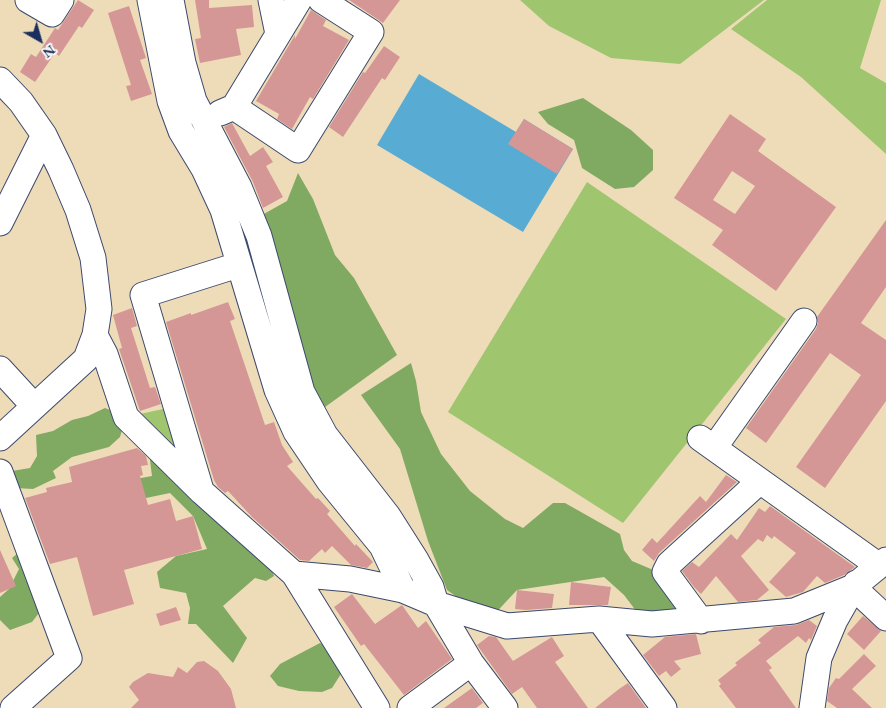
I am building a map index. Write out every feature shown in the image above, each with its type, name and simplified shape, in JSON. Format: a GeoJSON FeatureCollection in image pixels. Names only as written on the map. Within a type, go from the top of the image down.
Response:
{"type":"FeatureCollection","features":[{"type":"Feature","properties":{"kind":"street"},"geometry":{"type":"LineString","coordinates":[[28,0],[52,14],[61,0]]}},
{"type":"Feature","properties":{"kind":"street"},"geometry":{"type":"LineString","coordinates":[[150,0],[170,101],[181,131],[204,169],[223,210],[277,390],[296,432],[329,481],[382,546],[403,590]]}},
{"type":"Feature","properties":{"kind":"street"},"geometry":{"type":"LineString","coordinates":[[171,0],[183,63],[194,101],[239,187],[259,236],[302,392],[326,436],[393,523],[416,560],[431,588],[436,604],[471,663],[505,708]]}},
{"type":"Feature","properties":{"kind":"street"},"geometry":{"type":"LineString","coordinates":[[271,0],[278,34]]}},
{"type":"Feature","properties":{"kind":"street"},"geometry":{"type":"LineString","coordinates":[[204,120],[234,107],[298,0]]}},
{"type":"Feature","properties":{"kind":"street"},"geometry":{"type":"LineString","coordinates":[[234,107],[298,150],[371,32],[321,0]]}},
{"type":"Feature","properties":{"kind":"street"},"geometry":{"type":"LineString","coordinates":[[0,80],[21,102],[44,135],[78,210],[93,258],[99,309],[94,335],[86,359],[0,438]]}},
{"type":"Feature","properties":{"kind":"street"},"geometry":{"type":"LineString","coordinates":[[0,223],[44,135]]}},
{"type":"Feature","properties":{"kind":"street"},"geometry":{"type":"LineString","coordinates":[[202,492],[143,295],[238,265]]}},
{"type":"Feature","properties":{"kind":"street"},"geometry":{"type":"LineString","coordinates":[[804,321],[707,444],[760,481],[882,557],[853,587],[835,620],[819,658],[812,708]]}},
{"type":"Feature","properties":{"kind":"street"},"geometry":{"type":"LineString","coordinates":[[259,332],[284,326]]}},
{"type":"Feature","properties":{"kind":"street"},"geometry":{"type":"LineString","coordinates":[[94,335],[105,354],[126,417],[202,492],[294,574],[376,708]]}},
{"type":"Feature","properties":{"kind":"street"},"geometry":{"type":"LineString","coordinates":[[0,369],[34,406]]}},
{"type":"Feature","properties":{"kind":"street"},"geometry":{"type":"LineString","coordinates":[[0,472],[69,658],[13,708]]}},
{"type":"Feature","properties":{"kind":"street"},"geometry":{"type":"LineString","coordinates":[[700,621],[665,572],[669,564],[760,481]]}},
{"type":"Feature","properties":{"kind":"street"},"geometry":{"type":"LineString","coordinates":[[294,574],[350,579],[403,590],[436,604],[507,626],[599,619],[652,624],[794,611],[853,587]]}},
{"type":"Feature","properties":{"kind":"street"},"geometry":{"type":"LineString","coordinates":[[853,587],[886,618]]}},
{"type":"Feature","properties":{"kind":"street"},"geometry":{"type":"LineString","coordinates":[[599,619],[664,708]]}},
{"type":"Feature","properties":{"kind":"street"},"geometry":{"type":"LineString","coordinates":[[410,708],[471,663]]}},
{"type":"Feature","properties":{"kind":"green space"},"geometry":{"type":"Polygon","coordinates":[[[520,0],[764,0],[680,64],[611,58],[549,26],[520,0]]]}},
{"type":"Feature","properties":{"kind":"green space"},"geometry":{"type":"Polygon","coordinates":[[[767,0],[881,0],[860,68],[886,83],[886,154],[801,77],[731,29],[767,0]]]}},
{"type":"Feature","properties":{"kind":"green space"},"geometry":{"type":"Polygon","coordinates":[[[583,98],[631,130],[653,150],[653,170],[634,187],[615,189],[582,168],[574,140],[548,124],[538,112],[583,98]]]}},
{"type":"Feature","properties":{"kind":"green space"},"geometry":{"type":"Polygon","coordinates":[[[298,173],[313,199],[335,255],[354,278],[397,355],[314,415],[253,220],[287,201],[298,173]]]}},
{"type":"Feature","properties":{"kind":"green space"},"geometry":{"type":"Polygon","coordinates":[[[587,182],[786,319],[623,523],[448,412],[587,182]]]}},
{"type":"Feature","properties":{"kind":"green space"},"geometry":{"type":"Polygon","coordinates":[[[411,363],[421,412],[441,454],[470,491],[505,519],[523,528],[553,503],[565,503],[620,534],[624,550],[632,561],[658,572],[701,621],[646,624],[624,595],[604,577],[517,590],[489,620],[447,590],[428,541],[400,449],[361,395],[411,363]]]}},
{"type":"Feature","properties":{"kind":"green space"},"geometry":{"type":"Polygon","coordinates":[[[177,406],[202,492],[126,417],[177,406]]]}},
{"type":"Feature","properties":{"kind":"green space"},"geometry":{"type":"Polygon","coordinates":[[[105,408],[126,417],[120,437],[109,447],[72,457],[53,471],[56,478],[33,489],[16,488],[12,471],[30,468],[37,456],[36,435],[53,431],[72,420],[88,416],[105,408]]]}},
{"type":"Feature","properties":{"kind":"green space"},"geometry":{"type":"Polygon","coordinates":[[[148,445],[271,567],[274,576],[266,581],[255,578],[223,606],[247,638],[233,663],[196,624],[188,624],[190,608],[186,593],[160,588],[157,572],[176,556],[207,549],[193,516],[170,493],[122,503],[114,483],[152,476],[148,445]]]}},
{"type":"Feature","properties":{"kind":"green space"},"geometry":{"type":"Polygon","coordinates":[[[23,549],[42,609],[32,622],[10,630],[0,620],[0,597],[9,589],[19,569],[12,558],[23,549]]]}},
{"type":"Feature","properties":{"kind":"green space"},"geometry":{"type":"Polygon","coordinates":[[[320,643],[336,652],[346,666],[332,688],[322,692],[299,691],[278,686],[270,676],[280,664],[320,643]]]}},
{"type":"Feature","properties":{"kind":"water"},"geometry":{"type":"Polygon","coordinates":[[[419,74],[516,132],[524,119],[573,149],[523,232],[377,145],[419,74]]]}},
{"type":"Feature","properties":{"kind":"building"},"geometry":{"type":"Polygon","coordinates":[[[78,0],[94,10],[82,28],[79,26],[59,56],[55,53],[35,82],[20,72],[31,54],[36,57],[55,28],[58,30],[78,0]]]}},
{"type":"Feature","properties":{"kind":"building"},"geometry":{"type":"Polygon","coordinates":[[[195,0],[209,0],[209,8],[252,5],[254,27],[236,29],[241,55],[200,63],[195,39],[201,38],[195,0]]]}},
{"type":"Feature","properties":{"kind":"building"},"geometry":{"type":"Polygon","coordinates":[[[349,0],[400,0],[383,23],[349,0]]]}},
{"type":"Feature","properties":{"kind":"building"},"geometry":{"type":"Polygon","coordinates":[[[129,6],[146,58],[140,60],[152,94],[131,101],[126,86],[131,85],[108,13],[129,6]]]}},
{"type":"Feature","properties":{"kind":"building"},"geometry":{"type":"Polygon","coordinates":[[[311,10],[326,20],[323,26],[349,40],[313,99],[310,97],[292,129],[277,119],[279,114],[256,101],[311,10]]]}},
{"type":"Feature","properties":{"kind":"building"},"geometry":{"type":"Polygon","coordinates":[[[384,46],[400,57],[385,80],[382,78],[343,137],[329,127],[363,72],[365,73],[384,46]]]}},
{"type":"Feature","properties":{"kind":"building"},"geometry":{"type":"Polygon","coordinates":[[[730,114],[766,139],[758,151],[836,207],[776,291],[712,245],[723,230],[674,198],[730,114]],[[732,171],[713,200],[735,214],[755,186],[732,171]]]}},
{"type":"Feature","properties":{"kind":"building"},"geometry":{"type":"Polygon","coordinates":[[[524,119],[573,149],[557,174],[508,144],[524,119]]]}},
{"type":"Feature","properties":{"kind":"building"},"geometry":{"type":"Polygon","coordinates":[[[232,123],[250,156],[263,147],[273,162],[266,166],[283,197],[263,208],[253,182],[224,127],[232,123]]]}},
{"type":"Feature","properties":{"kind":"building"},"geometry":{"type":"Polygon","coordinates":[[[886,220],[886,287],[861,323],[886,340],[886,401],[825,488],[796,467],[861,375],[830,353],[766,443],[746,428],[816,329],[817,317],[886,220]]]}},
{"type":"Feature","properties":{"kind":"building"},"geometry":{"type":"Polygon","coordinates":[[[228,302],[235,319],[230,321],[265,425],[274,422],[282,445],[293,462],[287,466],[316,499],[318,498],[330,511],[327,514],[355,546],[356,544],[373,562],[367,568],[351,565],[332,546],[325,553],[322,549],[309,561],[300,560],[252,517],[228,491],[225,493],[218,487],[214,480],[166,322],[228,302]]]}},
{"type":"Feature","properties":{"kind":"building"},"geometry":{"type":"Polygon","coordinates":[[[132,308],[137,326],[131,328],[150,388],[155,387],[161,404],[140,411],[119,349],[122,348],[113,315],[132,308]]]}},
{"type":"Feature","properties":{"kind":"building"},"geometry":{"type":"Polygon","coordinates":[[[137,448],[146,456],[148,465],[141,466],[143,475],[140,476],[148,505],[170,499],[176,521],[193,516],[202,549],[124,570],[134,604],[93,616],[77,557],[50,564],[25,498],[47,492],[46,488],[72,482],[69,467],[137,448]]]}},
{"type":"Feature","properties":{"kind":"building"},"geometry":{"type":"Polygon","coordinates":[[[726,475],[737,482],[659,553],[654,561],[642,550],[652,538],[657,543],[700,496],[706,502],[726,475]]]}},
{"type":"Feature","properties":{"kind":"building"},"geometry":{"type":"Polygon","coordinates":[[[770,506],[855,567],[844,575],[825,583],[817,576],[803,592],[786,597],[769,582],[796,553],[774,536],[772,539],[767,535],[763,542],[758,539],[741,556],[769,590],[757,600],[738,602],[716,576],[701,594],[682,571],[692,562],[699,567],[731,534],[737,540],[759,508],[765,512],[770,506]]]}},
{"type":"Feature","properties":{"kind":"building"},"geometry":{"type":"Polygon","coordinates":[[[0,550],[16,586],[0,593],[0,550]]]}},
{"type":"Feature","properties":{"kind":"building"},"geometry":{"type":"Polygon","coordinates":[[[571,582],[611,587],[608,605],[569,605],[571,582]]]}},
{"type":"Feature","properties":{"kind":"building"},"geometry":{"type":"Polygon","coordinates":[[[517,590],[554,594],[552,608],[515,609],[517,590]]]}},
{"type":"Feature","properties":{"kind":"building"},"geometry":{"type":"Polygon","coordinates":[[[352,594],[375,624],[402,605],[418,628],[426,621],[452,659],[404,695],[364,644],[361,646],[334,607],[352,594]]]}},
{"type":"Feature","properties":{"kind":"building"},"geometry":{"type":"Polygon","coordinates":[[[176,607],[181,620],[160,626],[156,614],[176,607]]]}},
{"type":"Feature","properties":{"kind":"building"},"geometry":{"type":"Polygon","coordinates":[[[863,616],[881,631],[864,650],[847,634],[863,616]]]}},
{"type":"Feature","properties":{"kind":"building"},"geometry":{"type":"Polygon","coordinates":[[[809,620],[817,626],[811,640],[809,638],[806,643],[798,636],[766,661],[772,668],[769,670],[796,708],[736,708],[719,686],[721,684],[718,680],[737,665],[735,663],[761,643],[758,640],[774,627],[796,625],[809,620]]]}},
{"type":"Feature","properties":{"kind":"building"},"geometry":{"type":"Polygon","coordinates":[[[696,634],[701,654],[674,661],[681,669],[671,677],[666,671],[659,676],[643,655],[665,637],[696,634]]]}},
{"type":"Feature","properties":{"kind":"building"},"geometry":{"type":"Polygon","coordinates":[[[489,636],[496,637],[513,661],[552,637],[564,656],[555,662],[588,708],[537,708],[522,687],[512,694],[477,645],[489,636]]]}},
{"type":"Feature","properties":{"kind":"building"},"geometry":{"type":"Polygon","coordinates":[[[864,654],[876,666],[852,689],[872,708],[837,708],[827,701],[829,688],[836,678],[839,679],[864,654]]]}},
{"type":"Feature","properties":{"kind":"building"},"geometry":{"type":"Polygon","coordinates":[[[204,661],[218,671],[231,689],[236,708],[131,708],[139,700],[129,687],[133,682],[148,673],[173,677],[178,667],[187,673],[197,662],[204,661]]]}},
{"type":"Feature","properties":{"kind":"building"},"geometry":{"type":"Polygon","coordinates":[[[628,683],[646,708],[595,708],[619,689],[628,683]]]}},
{"type":"Feature","properties":{"kind":"building"},"geometry":{"type":"Polygon","coordinates":[[[472,688],[483,703],[476,708],[444,708],[472,688]]]}}]}
